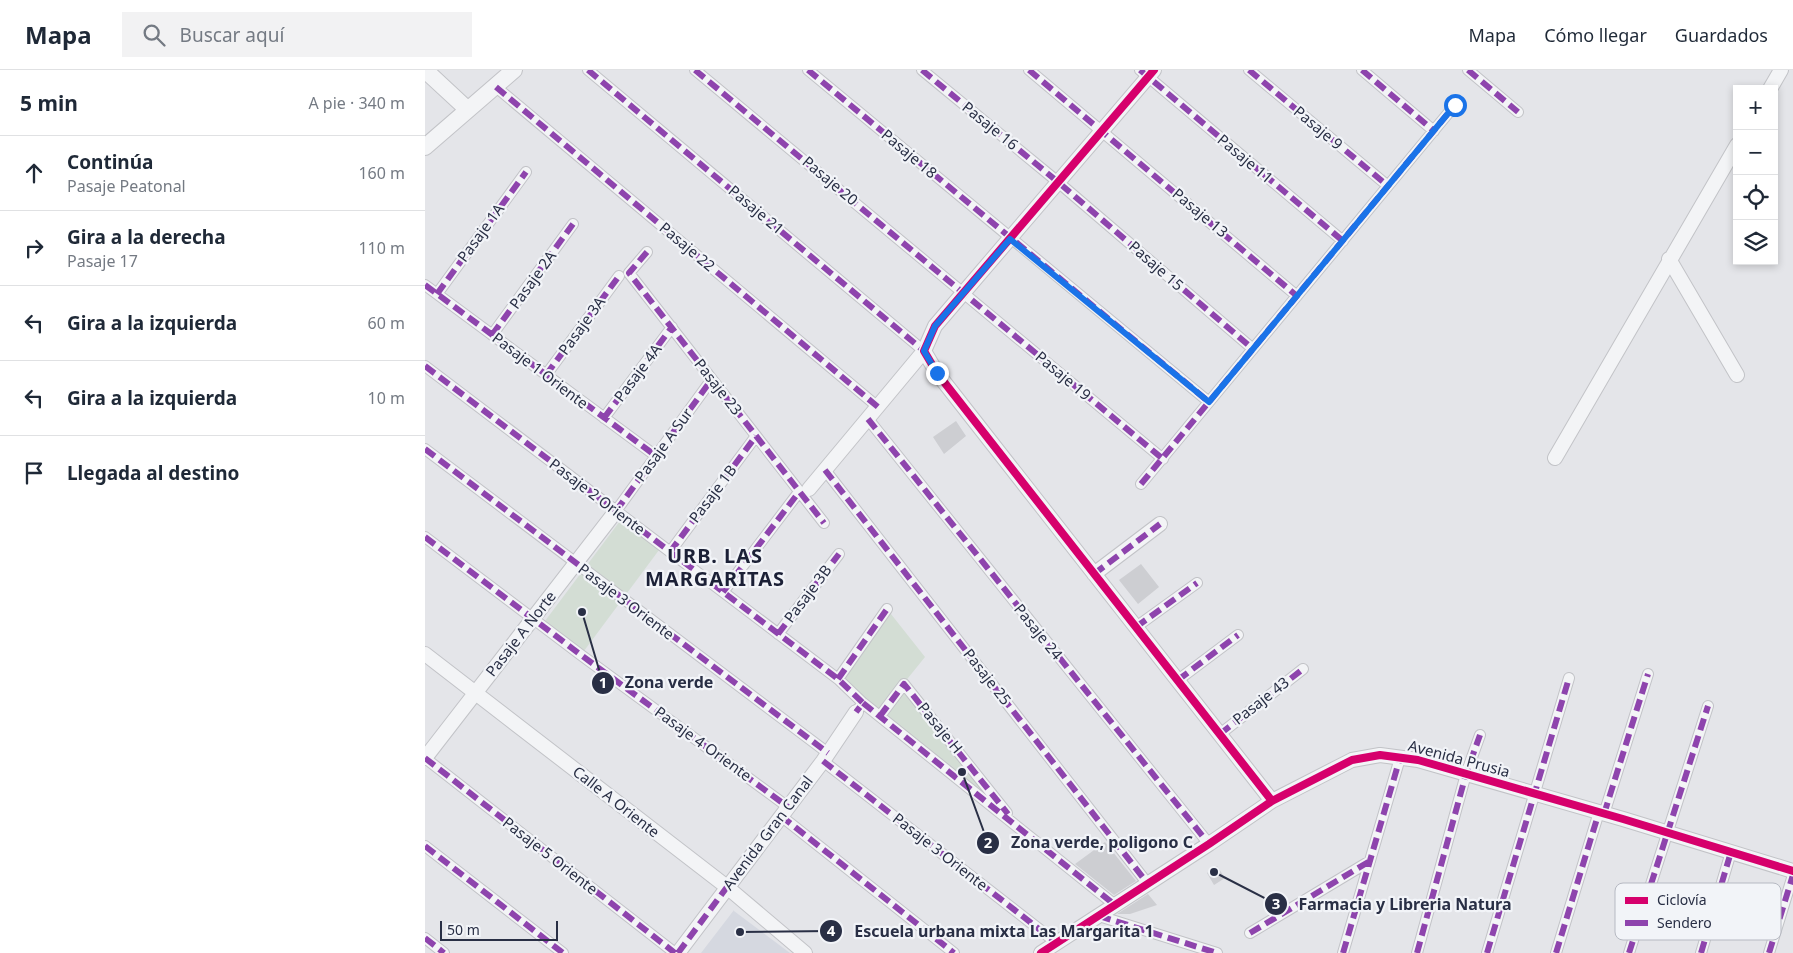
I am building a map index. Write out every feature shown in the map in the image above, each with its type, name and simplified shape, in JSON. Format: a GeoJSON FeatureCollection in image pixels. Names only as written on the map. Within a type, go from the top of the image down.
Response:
{"type":"FeatureCollection","features":[{"type":"Feature","properties":{"kind":"street"},"geometry":{"type":"LineString","coordinates":[[425,70],[467,109]]}},
{"type":"Feature","properties":{"kind":"street"},"geometry":{"type":"LineString","coordinates":[[425,147],[514,70]]}},
{"type":"Feature","properties":{"kind":"street","name":"Pasaje 21"},"geometry":{"type":"LineString","coordinates":[[588,70],[924,351]]}},
{"type":"Feature","properties":{"kind":"street","name":"Pasaje 20"},"geometry":{"type":"LineString","coordinates":[[695,70],[964,292]]}},
{"type":"Feature","properties":{"kind":"street","name":"Pasaje 18"},"geometry":{"type":"LineString","coordinates":[[808,70],[1209,402]]}},
{"type":"Feature","properties":{"kind":"street","name":"Pasaje 16"},"geometry":{"type":"LineString","coordinates":[[922,70],[1058,182]]}},
{"type":"Feature","properties":{"kind":"street","name":"Pasaje 13"},"geometry":{"type":"LineString","coordinates":[[1029,70],[1297,296]]}},
{"type":"Feature","properties":{"kind":"street","name":"Pasaje 9"},"geometry":{"type":"LineString","coordinates":[[1249,70],[1388,186]]}},
{"type":"Feature","properties":{"kind":"street"},"geometry":{"type":"LineString","coordinates":[[1362,70],[1434,131]]}},
{"type":"Feature","properties":{"kind":"street"},"geometry":{"type":"LineString","coordinates":[[1468,70],[1518,112]]}},
{"type":"Feature","properties":{"kind":"street"},"geometry":{"type":"LineString","coordinates":[[1772,85],[1781,70]]}},
{"type":"Feature","properties":{"kind":"street"},"geometry":{"type":"LineString","coordinates":[[723,592],[804,490],[825,470],[924,351],[935,326],[1102,131],[1147,72]]}},
{"type":"Feature","properties":{"kind":"street","name":"Pasaje 11"},"geometry":{"type":"LineString","coordinates":[[1147,72],[1343,241]]}},
{"type":"Feature","properties":{"kind":"street","name":"Pasaje 22"},"geometry":{"type":"LineString","coordinates":[[496,86],[878,407]]}},
{"type":"Feature","properties":{"kind":"street"},"geometry":{"type":"LineString","coordinates":[[1141,484],[1455,105]]}},
{"type":"Feature","properties":{"kind":"street"},"geometry":{"type":"LineString","coordinates":[[1555,458],[1733,152]]}},
{"type":"Feature","properties":{"kind":"street","name":"Pasaje 1A"},"geometry":{"type":"LineString","coordinates":[[437,294],[526,172]]}},
{"type":"Feature","properties":{"kind":"street","name":"Pasaje 15"},"geometry":{"type":"LineString","coordinates":[[1058,182],[1253,349]]}},
{"type":"Feature","properties":{"kind":"street","name":"Pasaje 2A"},"geometry":{"type":"LineString","coordinates":[[493,335],[573,224]]}},
{"type":"Feature","properties":{"kind":"street","name":"Pasaje 23"},"geometry":{"type":"LineString","coordinates":[[647,252],[629,272],[756,436],[804,490],[824,523]]}},
{"type":"Feature","properties":{"kind":"street"},"geometry":{"type":"LineString","coordinates":[[1669,259],[1737,375]]}},
{"type":"Feature","properties":{"kind":"street","name":"Pasaje 3A"},"geometry":{"type":"LineString","coordinates":[[546,375],[619,276]]}},
{"type":"Feature","properties":{"kind":"street","name":"Pasaje 1 Oriente"},"geometry":{"type":"LineString","coordinates":[[425,285],[655,456]]}},
{"type":"Feature","properties":{"kind":"street","name":"Pasaje 19"},"geometry":{"type":"LineString","coordinates":[[964,292],[1163,459]]}},
{"type":"Feature","properties":{"kind":"street","name":"Pasaje 4A"},"geometry":{"type":"LineString","coordinates":[[604,418],[672,327]]}},
{"type":"Feature","properties":{"kind":"street"},"geometry":{"type":"LineString","coordinates":[[924,351],[937,373],[1273,801]]}},
{"type":"Feature","properties":{"kind":"street","name":"Pasaje 2 Oriente"},"geometry":{"type":"LineString","coordinates":[[425,366],[838,679],[860,707],[880,716],[1115,906]]}},
{"type":"Feature","properties":{"kind":"street","name":"Pasaje A Sur"},"geometry":{"type":"LineString","coordinates":[[616,511],[712,379]]}},
{"type":"Feature","properties":{"kind":"street","name":"Pasaje 24"},"geometry":{"type":"LineString","coordinates":[[868,419],[1209,844]]}},
{"type":"Feature","properties":{"kind":"street","name":"Pasaje 1B"},"geometry":{"type":"LineString","coordinates":[[669,552],[756,436]]}},
{"type":"Feature","properties":{"kind":"street","name":"Pasaje 3 Oriente"},"geometry":{"type":"LineString","coordinates":[[425,449],[826,757],[1052,950]]}},
{"type":"Feature","properties":{"kind":"street","name":"Pasaje 25"},"geometry":{"type":"LineString","coordinates":[[825,470],[1148,884]]}},
{"type":"Feature","properties":{"kind":"street","name":"Pasaje A Norte"},"geometry":{"type":"LineString","coordinates":[[425,758],[616,511]]}},
{"type":"Feature","properties":{"kind":"street"},"geometry":{"type":"LineString","coordinates":[[1094,574],[1160,524]]}},
{"type":"Feature","properties":{"kind":"street","name":"Pasaje 4 Oriente"},"geometry":{"type":"LineString","coordinates":[[425,537],[785,812],[954,953]]}},
{"type":"Feature","properties":{"kind":"street","name":"Pasaje 3B"},"geometry":{"type":"LineString","coordinates":[[778,634],[839,554]]}},
{"type":"Feature","properties":{"kind":"street"},"geometry":{"type":"LineString","coordinates":[[1136,627],[1197,584]]}},
{"type":"Feature","properties":{"kind":"street"},"geometry":{"type":"LineString","coordinates":[[838,679],[887,609]]}},
{"type":"Feature","properties":{"kind":"street"},"geometry":{"type":"LineString","coordinates":[[1178,680],[1237,635]]}},
{"type":"Feature","properties":{"kind":"street","name":"Calle A Oriente"},"geometry":{"type":"LineString","coordinates":[[425,654],[727,886],[805,953]]}},
{"type":"Feature","properties":{"kind":"street","name":"Pasaje 43"},"geometry":{"type":"LineString","coordinates":[[1220,734],[1303,669]]}},
{"type":"Feature","properties":{"kind":"street"},"geometry":{"type":"LineString","coordinates":[[1556,953],[1647,674]]}},
{"type":"Feature","properties":{"kind":"street"},"geometry":{"type":"LineString","coordinates":[[1487,953],[1569,678]]}},
{"type":"Feature","properties":{"kind":"street","name":"Pasaje H"},"geometry":{"type":"LineString","coordinates":[[880,716],[904,684],[1019,828]]}},
{"type":"Feature","properties":{"kind":"street"},"geometry":{"type":"LineString","coordinates":[[1651,883],[1708,706]]}},
{"type":"Feature","properties":{"kind":"street","name":"Avenida Gran Canal"},"geometry":{"type":"LineString","coordinates":[[677,953],[826,757],[860,707]]}},
{"type":"Feature","properties":{"kind":"street"},"geometry":{"type":"LineString","coordinates":[[1417,953],[1466,774],[1480,735]]}},
{"type":"Feature","properties":{"kind":"street","name":"Avenida Prusia"},"geometry":{"type":"LineString","coordinates":[[1052,950],[1099,916],[1273,801],[1351,760],[1380,755],[1418,760],[1793,871]]}},
{"type":"Feature","properties":{"kind":"street","name":"Pasaje 5 Oriente"},"geometry":{"type":"LineString","coordinates":[[425,758],[677,953]]}},
{"type":"Feature","properties":{"kind":"street"},"geometry":{"type":"LineString","coordinates":[[1343,953],[1400,758]]}},
{"type":"Feature","properties":{"kind":"street"},"geometry":{"type":"LineString","coordinates":[[425,846],[563,953]]}},
{"type":"Feature","properties":{"kind":"street"},"geometry":{"type":"LineString","coordinates":[[1722,883],[1731,852]]}},
{"type":"Feature","properties":{"kind":"street"},"geometry":{"type":"LineString","coordinates":[[1251,933],[1370,861]]}},
{"type":"Feature","properties":{"kind":"street"},"geometry":{"type":"LineString","coordinates":[[1781,914],[1793,875]]}},
{"type":"Feature","properties":{"kind":"street"},"geometry":{"type":"LineString","coordinates":[[1099,916],[1217,953]]}},
{"type":"Feature","properties":{"kind":"street"},"geometry":{"type":"LineString","coordinates":[[425,938],[444,953]]}},
{"type":"Feature","properties":{"kind":"street"},"geometry":{"type":"LineString","coordinates":[[1629,953],[1633,940]]}},
{"type":"Feature","properties":{"kind":"street"},"geometry":{"type":"LineString","coordinates":[[1701,953],[1705,940]]}},
{"type":"Feature","properties":{"kind":"street"},"geometry":{"type":"LineString","coordinates":[[1769,953],[1773,940]]}},
{"type":"Feature","properties":{"kind":"shaded area"},"geometry":{"type":"Polygon","coordinates":[[[623,517],[662,546],[581,655],[542,625],[623,517]]]}},
{"type":"Feature","properties":{"kind":"shaded area"},"geometry":{"type":"Polygon","coordinates":[[[887,609],[925,657],[904,683],[1019,828],[838,679],[887,609]]]}},
{"type":"Feature","properties":{"kind":"shaded area"},"geometry":{"type":"Polygon","coordinates":[[[734,911],[790,953],[701,953],[734,911]]]}},
{"type":"Feature","properties":{"kind":"building"},"geometry":{"type":"Polygon","coordinates":[[[956,421],[966,436],[944,454],[933,437],[956,421]]]}},
{"type":"Feature","properties":{"kind":"building"},"geometry":{"type":"Polygon","coordinates":[[[1141,564],[1159,587],[1138,604],[1119,580],[1141,564]]]}},
{"type":"Feature","properties":{"kind":"building"},"geometry":{"type":"Polygon","coordinates":[[[1105,842],[1136,881],[1114,895],[1075,864],[1105,842]]]}},
{"type":"Feature","properties":{"kind":"building"},"geometry":{"type":"Polygon","coordinates":[[[1217,866],[1225,878],[1214,885],[1207,873],[1217,866]]]}},
{"type":"Feature","properties":{"kind":"building"},"geometry":{"type":"Polygon","coordinates":[[[1148,894],[1157,905],[1130,914],[1117,914],[1148,894]]]}},
{"type":"Feature","properties":{"kind":"marked path"},"geometry":{"type":"LineString","coordinates":[[588,70],[924,351]]}},
{"type":"Feature","properties":{"kind":"marked path"},"geometry":{"type":"LineString","coordinates":[[695,70],[1163,459]]}},
{"type":"Feature","properties":{"kind":"marked path"},"geometry":{"type":"LineString","coordinates":[[808,70],[1209,402]]}},
{"type":"Feature","properties":{"kind":"marked path"},"geometry":{"type":"LineString","coordinates":[[922,70],[1058,182],[1253,349]]}},
{"type":"Feature","properties":{"kind":"marked path"},"geometry":{"type":"LineString","coordinates":[[1029,70],[1297,296]]}},
{"type":"Feature","properties":{"kind":"marked path"},"geometry":{"type":"LineString","coordinates":[[1140,70],[1343,241]]}},
{"type":"Feature","properties":{"kind":"marked path"},"geometry":{"type":"LineString","coordinates":[[1249,70],[1388,186]]}},
{"type":"Feature","properties":{"kind":"marked path"},"geometry":{"type":"LineString","coordinates":[[1362,70],[1434,131]]}},
{"type":"Feature","properties":{"kind":"marked path"},"geometry":{"type":"LineString","coordinates":[[1468,70],[1518,112]]}},
{"type":"Feature","properties":{"kind":"marked path"},"geometry":{"type":"LineString","coordinates":[[496,87],[878,407]]}},
{"type":"Feature","properties":{"kind":"marked path"},"geometry":{"type":"LineString","coordinates":[[1141,484],[1455,105]]}},
{"type":"Feature","properties":{"kind":"marked path"},"geometry":{"type":"LineString","coordinates":[[437,294],[526,172]]}},
{"type":"Feature","properties":{"kind":"marked path"},"geometry":{"type":"LineString","coordinates":[[492,335],[573,224]]}},
{"type":"Feature","properties":{"kind":"marked path"},"geometry":{"type":"LineString","coordinates":[[647,252],[629,273],[824,523]]}},
{"type":"Feature","properties":{"kind":"marked path"},"geometry":{"type":"LineString","coordinates":[[546,375],[619,276]]}},
{"type":"Feature","properties":{"kind":"marked path"},"geometry":{"type":"LineString","coordinates":[[425,285],[656,456]]}},
{"type":"Feature","properties":{"kind":"marked path"},"geometry":{"type":"LineString","coordinates":[[604,418],[672,327]]}},
{"type":"Feature","properties":{"kind":"marked path"},"geometry":{"type":"LineString","coordinates":[[425,366],[838,679],[863,703],[856,712]]}},
{"type":"Feature","properties":{"kind":"marked path"},"geometry":{"type":"LineString","coordinates":[[616,511],[712,379]]}},
{"type":"Feature","properties":{"kind":"marked path"},"geometry":{"type":"LineString","coordinates":[[868,419],[1209,844]]}},
{"type":"Feature","properties":{"kind":"marked path"},"geometry":{"type":"LineString","coordinates":[[670,552],[756,436]]}},
{"type":"Feature","properties":{"kind":"marked path"},"geometry":{"type":"LineString","coordinates":[[425,449],[828,753]]}},
{"type":"Feature","properties":{"kind":"marked path"},"geometry":{"type":"LineString","coordinates":[[825,470],[1148,884]]}},
{"type":"Feature","properties":{"kind":"marked path"},"geometry":{"type":"LineString","coordinates":[[723,592],[799,492]]}},
{"type":"Feature","properties":{"kind":"marked path"},"geometry":{"type":"LineString","coordinates":[[1094,574],[1160,524]]}},
{"type":"Feature","properties":{"kind":"marked path"},"geometry":{"type":"LineString","coordinates":[[425,537],[581,655],[788,807]]}},
{"type":"Feature","properties":{"kind":"marked path"},"geometry":{"type":"LineString","coordinates":[[778,634],[839,554]]}},
{"type":"Feature","properties":{"kind":"marked path"},"geometry":{"type":"LineString","coordinates":[[1136,627],[1197,583]]}},
{"type":"Feature","properties":{"kind":"marked path"},"geometry":{"type":"LineString","coordinates":[[838,679],[887,609]]}},
{"type":"Feature","properties":{"kind":"marked path"},"geometry":{"type":"LineString","coordinates":[[1178,680],[1238,635]]}},
{"type":"Feature","properties":{"kind":"marked path"},"geometry":{"type":"LineString","coordinates":[[1220,734],[1303,669]]}},
{"type":"Feature","properties":{"kind":"marked path"},"geometry":{"type":"LineString","coordinates":[[1604,814],[1648,674]]}},
{"type":"Feature","properties":{"kind":"marked path"},"geometry":{"type":"LineString","coordinates":[[1487,953],[1569,678]]}},
{"type":"Feature","properties":{"kind":"marked path"},"geometry":{"type":"LineString","coordinates":[[880,716],[904,684],[1008,814]]}},
{"type":"Feature","properties":{"kind":"marked path"},"geometry":{"type":"LineString","coordinates":[[863,703],[1115,905]]}},
{"type":"Feature","properties":{"kind":"marked path"},"geometry":{"type":"LineString","coordinates":[[1651,883],[1708,706]]}},
{"type":"Feature","properties":{"kind":"marked path"},"geometry":{"type":"LineString","coordinates":[[1417,953],[1466,774],[1480,735]]}},
{"type":"Feature","properties":{"kind":"marked path"},"geometry":{"type":"LineString","coordinates":[[425,758],[675,953]]}},
{"type":"Feature","properties":{"kind":"marked path"},"geometry":{"type":"LineString","coordinates":[[1343,953],[1400,758]]}},
{"type":"Feature","properties":{"kind":"marked path"},"geometry":{"type":"LineString","coordinates":[[823,761],[1057,943]]}},
{"type":"Feature","properties":{"kind":"marked path"},"geometry":{"type":"LineString","coordinates":[[1556,953],[1599,812]]}},
{"type":"Feature","properties":{"kind":"marked path"},"geometry":{"type":"LineString","coordinates":[[781,816],[954,953]]}},
{"type":"Feature","properties":{"kind":"marked path"},"geometry":{"type":"LineString","coordinates":[[425,846],[563,953]]}},
{"type":"Feature","properties":{"kind":"marked path"},"geometry":{"type":"LineString","coordinates":[[1722,883],[1731,852]]}},
{"type":"Feature","properties":{"kind":"marked path"},"geometry":{"type":"LineString","coordinates":[[1250,933],[1370,861]]}},
{"type":"Feature","properties":{"kind":"marked path"},"geometry":{"type":"LineString","coordinates":[[1781,914],[1793,875]]}},
{"type":"Feature","properties":{"kind":"marked path"},"geometry":{"type":"LineString","coordinates":[[678,953],[727,887]]}},
{"type":"Feature","properties":{"kind":"marked path"},"geometry":{"type":"LineString","coordinates":[[1099,916],[1217,953]]}},
{"type":"Feature","properties":{"kind":"marked path"},"geometry":{"type":"LineString","coordinates":[[425,938],[444,953]]}},
{"type":"Feature","properties":{"kind":"marked path"},"geometry":{"type":"LineString","coordinates":[[1629,953],[1633,940]]}},
{"type":"Feature","properties":{"kind":"marked path"},"geometry":{"type":"LineString","coordinates":[[1701,953],[1705,940]]}},
{"type":"Feature","properties":{"kind":"marked path"},"geometry":{"type":"LineString","coordinates":[[1769,953],[1773,940]]}},
{"type":"Feature","properties":{"kind":"cycle path"},"geometry":{"type":"LineString","coordinates":[[1154,70],[935,326],[924,351],[937,373],[1272,801]]}},
{"type":"Feature","properties":{"kind":"cycle path"},"geometry":{"type":"LineString","coordinates":[[1041,953],[1272,801],[1352,760],[1380,755],[1418,760],[1623,819],[1793,871]]}},
{"type":"Feature","properties":{"kind":"place","name":"Zona verde"},"geometry":{"type":"Point","coordinates":[582,612]}},
{"type":"Feature","properties":{"kind":"place","name":"Zona verde, poligono C"},"geometry":{"type":"Point","coordinates":[962,772]}},
{"type":"Feature","properties":{"kind":"place","name":"Farmacia y Libreria Natura"},"geometry":{"type":"Point","coordinates":[1214,872]}},
{"type":"Feature","properties":{"kind":"place","name":"Escuela urbana mixta Las Margarita 1"},"geometry":{"type":"Point","coordinates":[740,932]}},
{"type":"Feature","properties":{"kind":"district","name":"URB. LAS MARGARITAS"},"geometry":{"type":"Point","coordinates":[715,568]}},
{"type":"Feature","properties":{"kind":"route"},"geometry":{"type":"LineString","coordinates":[[937,373],[924,351],[935,326],[1010,239],[1209,402],[1455,105]]}}]}
